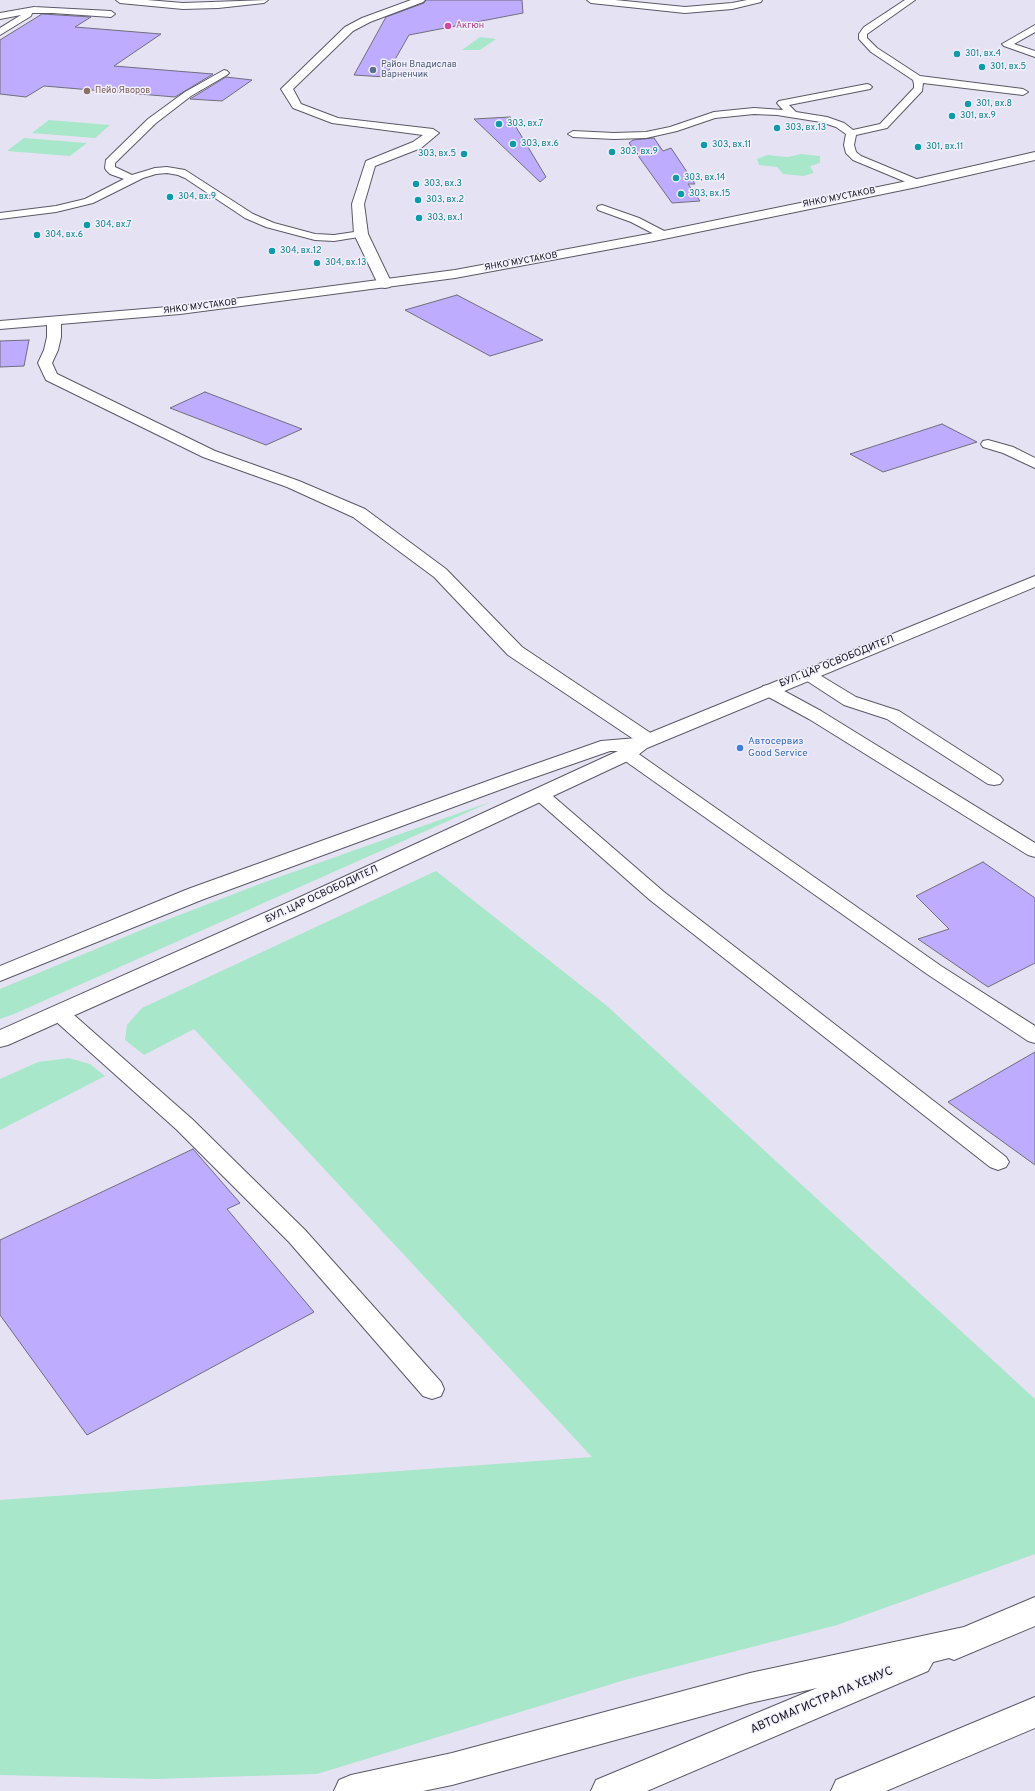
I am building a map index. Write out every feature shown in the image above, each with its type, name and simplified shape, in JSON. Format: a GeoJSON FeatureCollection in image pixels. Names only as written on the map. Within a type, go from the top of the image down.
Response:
{"type":"FeatureCollection","features":[{"type":"Feature","properties":{"kind":"main road"},"geometry":{"type":"LineString","coordinates":[[385,284],[361,234],[358,204],[370,164],[417,145],[433,133],[336,121],[297,106],[287,89],[349,29],[366,20],[420,0]]}},
{"type":"Feature","properties":{"kind":"main road","name":"ЯНКО МУСТАКОВ"},"geometry":{"type":"LineString","coordinates":[[0,325],[54,322],[180,310],[385,284],[505,266],[917,183],[1035,156]]}},
{"type":"Feature","properties":{"kind":"main road"},"geometry":{"type":"LineString","coordinates":[[54,322],[54,337],[51,350],[45,363],[51,377],[209,454],[293,484],[359,512],[440,573],[514,651],[638,746]]}},
{"type":"Feature","properties":{"kind":"main road","name":"БУЛ. ЦАР ОСВОБОДИТЕЛ"},"geometry":{"type":"LineString","coordinates":[[0,1039],[306,903],[540,794],[638,746],[769,690],[1035,581]]}},
{"type":"Feature","properties":{"kind":"main road","name":"БУЛ. ЦАР ОСВОБОДИТЕЛ"},"geometry":{"type":"LineString","coordinates":[[0,974],[196,894],[514,778],[608,745],[638,746]]}},
{"type":"Feature","properties":{"kind":"main road","name":"АВТОМАГИСТРАЛА ХЕМУС"},"geometry":{"type":"LineString","coordinates":[[608,1791],[1035,1611]]}},
{"type":"Feature","properties":{"kind":"main road"},"geometry":{"type":"LineString","coordinates":[[351,1791],[452,1770],[750,1688],[968,1640]]}},
{"type":"Feature","properties":{"kind":"main road"},"geometry":{"type":"LineString","coordinates":[[848,1791],[1035,1712]]}},
{"type":"Feature","properties":{"kind":"lane"},"geometry":{"type":"LineString","coordinates":[[120,0],[182,6],[218,5],[264,0]]}},
{"type":"Feature","properties":{"kind":"lane"},"geometry":{"type":"LineString","coordinates":[[591,0],[685,10],[732,6],[758,0]]}},
{"type":"Feature","properties":{"kind":"lane"},"geometry":{"type":"LineString","coordinates":[[911,0],[867,29],[863,34],[863,39],[874,50],[917,79],[1023,92]]}},
{"type":"Feature","properties":{"kind":"lane"},"geometry":{"type":"LineString","coordinates":[[0,32],[34,10]]}},
{"type":"Feature","properties":{"kind":"lane"},"geometry":{"type":"LineString","coordinates":[[0,16],[34,10],[111,14]]}},
{"type":"Feature","properties":{"kind":"lane"},"geometry":{"type":"LineString","coordinates":[[1035,28],[1007,44],[1035,54]]}},
{"type":"Feature","properties":{"kind":"lane"},"geometry":{"type":"LineString","coordinates":[[132,180],[114,172],[110,168],[110,162],[152,121],[188,94],[224,73]]}},
{"type":"Feature","properties":{"kind":"lane"},"geometry":{"type":"LineString","coordinates":[[573,134],[633,136],[659,132],[726,113],[754,111],[793,114],[832,122],[840,125],[851,133],[874,129],[889,121],[919,89],[917,79]]}},
{"type":"Feature","properties":{"kind":"lane"},"geometry":{"type":"LineString","coordinates":[[793,114],[782,103],[867,87]]}},
{"type":"Feature","properties":{"kind":"lane"},"geometry":{"type":"LineString","coordinates":[[851,133],[849,145],[852,153],[857,158],[917,183]]}},
{"type":"Feature","properties":{"kind":"lane"},"geometry":{"type":"LineString","coordinates":[[0,216],[56,209],[89,201],[132,180],[155,171],[167,170],[181,172],[189,176],[249,216],[270,225],[315,237],[334,238],[361,234]]}},
{"type":"Feature","properties":{"kind":"lane"},"geometry":{"type":"LineString","coordinates":[[602,208],[635,220],[664,235]]}},
{"type":"Feature","properties":{"kind":"lane"},"geometry":{"type":"LineString","coordinates":[[988,444],[1008,450],[1035,464]]}},
{"type":"Feature","properties":{"kind":"lane"},"geometry":{"type":"LineString","coordinates":[[808,674],[850,701],[893,715],[994,780]]}},
{"type":"Feature","properties":{"kind":"lane"},"geometry":{"type":"LineString","coordinates":[[769,690],[815,715],[1032,846]]}},
{"type":"Feature","properties":{"kind":"lane"},"geometry":{"type":"LineString","coordinates":[[638,746],[934,970],[1035,1036]]}},
{"type":"Feature","properties":{"kind":"lane"},"geometry":{"type":"LineString","coordinates":[[540,794],[657,896],[998,1162]]}},
{"type":"Feature","properties":{"kind":"lane"},"geometry":{"type":"LineString","coordinates":[[59,1013],[184,1124],[291,1230],[432,1388]]}},
{"type":"Feature","properties":{"kind":"green space"},"geometry":{"type":"Polygon","coordinates":[[[480,37],[496,39],[480,50],[462,50],[480,37]]]}},
{"type":"Feature","properties":{"kind":"green space"},"geometry":{"type":"Polygon","coordinates":[[[49,120],[110,125],[95,138],[32,133],[49,120]]]}},
{"type":"Feature","properties":{"kind":"green space"},"geometry":{"type":"Polygon","coordinates":[[[24,138],[87,143],[70,156],[7,151],[24,138]]]}},
{"type":"Feature","properties":{"kind":"green space"},"geometry":{"type":"Polygon","coordinates":[[[801,154],[820,156],[820,163],[810,166],[814,173],[803,176],[783,174],[777,167],[759,165],[757,159],[767,155],[788,157],[801,154]]]}},
{"type":"Feature","properties":{"kind":"green space"},"geometry":{"type":"Polygon","coordinates":[[[493,801],[0,1019],[0,989],[151,926],[265,882],[493,801]]]}},
{"type":"Feature","properties":{"kind":"green space"},"geometry":{"type":"Polygon","coordinates":[[[436,871],[607,1006],[1035,1399],[1035,1554],[837,1625],[628,1679],[317,1774],[155,1779],[0,1775],[0,1500],[592,1457],[194,1029],[144,1055],[125,1040],[127,1025],[142,1008],[436,871]]]}},
{"type":"Feature","properties":{"kind":"green space"},"geometry":{"type":"Polygon","coordinates":[[[69,1058],[90,1064],[105,1076],[0,1130],[0,1079],[38,1062],[69,1058]]]}},
{"type":"Feature","properties":{"kind":"building"},"geometry":{"type":"Polygon","coordinates":[[[426,0],[522,0],[523,13],[409,35],[385,77],[354,75],[386,17],[424,3],[426,0]]]}},
{"type":"Feature","properties":{"kind":"building"},"geometry":{"type":"Polygon","coordinates":[[[42,14],[91,17],[75,27],[161,34],[114,66],[213,74],[175,97],[44,86],[26,97],[0,94],[0,40],[42,14]]]}},
{"type":"Feature","properties":{"kind":"building"},"geometry":{"type":"Polygon","coordinates":[[[226,77],[252,80],[222,101],[190,99],[226,77]]]}},
{"type":"Feature","properties":{"kind":"building"},"geometry":{"type":"Polygon","coordinates":[[[510,117],[546,177],[540,182],[474,119],[510,117]]]}},
{"type":"Feature","properties":{"kind":"building"},"geometry":{"type":"Polygon","coordinates":[[[654,138],[663,151],[671,148],[695,184],[688,184],[700,201],[672,203],[629,143],[633,140],[654,138]]]}},
{"type":"Feature","properties":{"kind":"building"},"geometry":{"type":"Polygon","coordinates":[[[457,295],[543,340],[490,356],[405,310],[457,295]]]}},
{"type":"Feature","properties":{"kind":"building"},"geometry":{"type":"Polygon","coordinates":[[[29,340],[24,366],[0,367],[0,341],[29,340]]]}},
{"type":"Feature","properties":{"kind":"building"},"geometry":{"type":"Polygon","coordinates":[[[205,392],[302,429],[266,445],[170,408],[205,392]]]}},
{"type":"Feature","properties":{"kind":"building"},"geometry":{"type":"Polygon","coordinates":[[[942,424],[977,442],[883,472],[850,454],[942,424]]]}},
{"type":"Feature","properties":{"kind":"building"},"geometry":{"type":"Polygon","coordinates":[[[983,862],[1035,898],[1035,963],[988,987],[918,939],[949,929],[916,896],[983,862]]]}},
{"type":"Feature","properties":{"kind":"building"},"geometry":{"type":"Polygon","coordinates":[[[1035,1052],[1035,1165],[948,1102],[1035,1052]]]}},
{"type":"Feature","properties":{"kind":"building"},"geometry":{"type":"Polygon","coordinates":[[[193,1149],[240,1203],[227,1209],[314,1312],[87,1435],[0,1315],[0,1240],[193,1149]]]}},
{"type":"Feature","properties":{"kind":"place","name":"Акгюн"},"geometry":{"type":"Point","coordinates":[448,26]}},
{"type":"Feature","properties":{"kind":"place","name":"301, вх.4"},"geometry":{"type":"Point","coordinates":[957,54]}},
{"type":"Feature","properties":{"kind":"place","name":"301, вх.5"},"geometry":{"type":"Point","coordinates":[982,67]}},
{"type":"Feature","properties":{"kind":"place","name":"Район Владислав Варненчик"},"geometry":{"type":"Point","coordinates":[373,70]}},
{"type":"Feature","properties":{"kind":"place","name":"Пейо Яворов"},"geometry":{"type":"Point","coordinates":[87,91]}},
{"type":"Feature","properties":{"kind":"place","name":"301, вх.8"},"geometry":{"type":"Point","coordinates":[968,104]}},
{"type":"Feature","properties":{"kind":"place","name":"301, вх.9"},"geometry":{"type":"Point","coordinates":[952,116]}},
{"type":"Feature","properties":{"kind":"place","name":"303, вх.7"},"geometry":{"type":"Point","coordinates":[499,124]}},
{"type":"Feature","properties":{"kind":"place","name":"303, вх.13"},"geometry":{"type":"Point","coordinates":[777,128]}},
{"type":"Feature","properties":{"kind":"place","name":"303, вх.6"},"geometry":{"type":"Point","coordinates":[513,144]}},
{"type":"Feature","properties":{"kind":"place","name":"303, вх.11"},"geometry":{"type":"Point","coordinates":[704,145]}},
{"type":"Feature","properties":{"kind":"place","name":"301, вх.11"},"geometry":{"type":"Point","coordinates":[918,147]}},
{"type":"Feature","properties":{"kind":"place","name":"303, вх.9"},"geometry":{"type":"Point","coordinates":[612,152]}},
{"type":"Feature","properties":{"kind":"place","name":"303, вх.5"},"geometry":{"type":"Point","coordinates":[464,154]}},
{"type":"Feature","properties":{"kind":"place","name":"303, вх.14"},"geometry":{"type":"Point","coordinates":[676,178]}},
{"type":"Feature","properties":{"kind":"place","name":"303, вх.3"},"geometry":{"type":"Point","coordinates":[416,184]}},
{"type":"Feature","properties":{"kind":"place","name":"303, вх.15"},"geometry":{"type":"Point","coordinates":[681,194]}},
{"type":"Feature","properties":{"kind":"place","name":"304, вх.9"},"geometry":{"type":"Point","coordinates":[170,197]}},
{"type":"Feature","properties":{"kind":"place","name":"303, вх.2"},"geometry":{"type":"Point","coordinates":[418,200]}},
{"type":"Feature","properties":{"kind":"place","name":"303, вх.1"},"geometry":{"type":"Point","coordinates":[419,218]}},
{"type":"Feature","properties":{"kind":"place","name":"304, вх.7"},"geometry":{"type":"Point","coordinates":[87,225]}},
{"type":"Feature","properties":{"kind":"place","name":"304, вх.6"},"geometry":{"type":"Point","coordinates":[37,235]}},
{"type":"Feature","properties":{"kind":"place","name":"304, вх.12"},"geometry":{"type":"Point","coordinates":[272,251]}},
{"type":"Feature","properties":{"kind":"place","name":"304, вх.13"},"geometry":{"type":"Point","coordinates":[317,263]}},
{"type":"Feature","properties":{"kind":"place","name":"Автосервиз Good Service"},"geometry":{"type":"Point","coordinates":[740,748]}}]}
